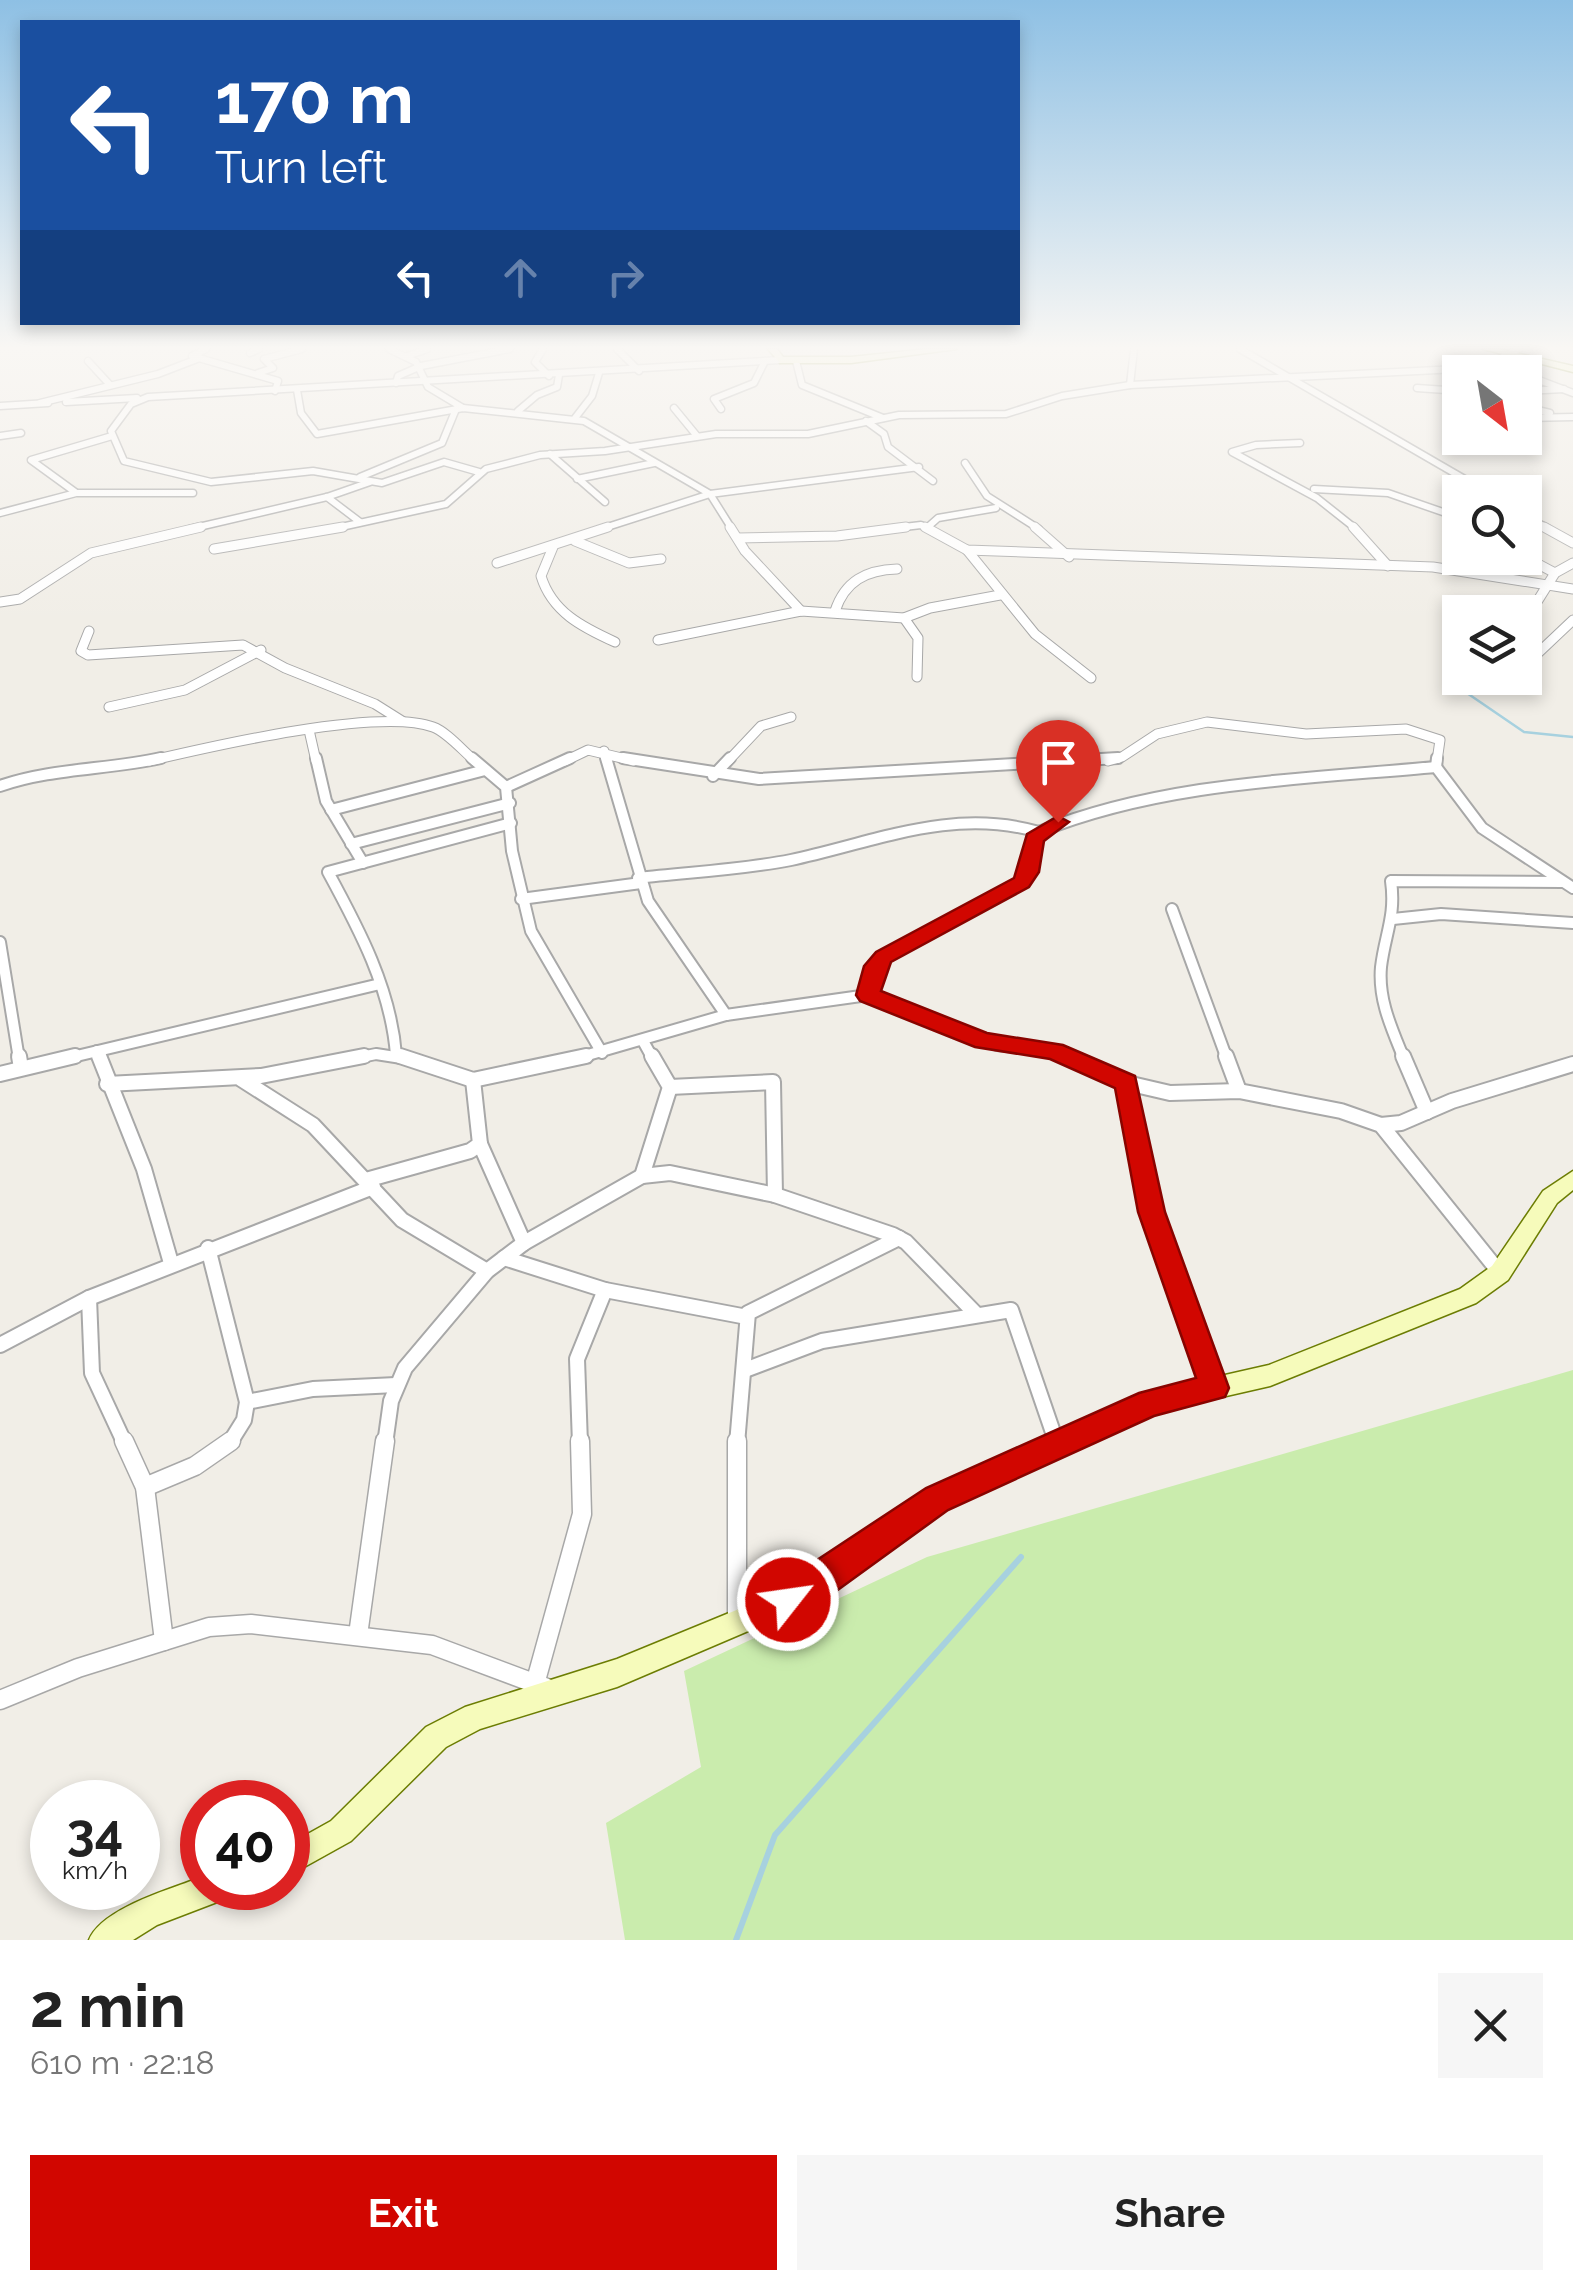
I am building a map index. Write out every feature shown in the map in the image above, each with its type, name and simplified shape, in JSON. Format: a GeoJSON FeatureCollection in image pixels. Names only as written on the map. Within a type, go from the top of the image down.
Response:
{"type":"FeatureCollection","features":[{"type":"Feature","properties":{"kind":"street"},"geometry":{"type":"LineString","coordinates":[[76,493],[36,468],[31,460],[100,440]]}},
{"type":"Feature","properties":{"kind":"street"},"geometry":{"type":"LineString","coordinates":[[114,440],[124,461],[211,482],[313,471],[360,477],[370,482]]}},
{"type":"Feature","properties":{"kind":"street"},"geometry":{"type":"LineString","coordinates":[[360,477],[444,440]]}},
{"type":"Feature","properties":{"kind":"street"},"geometry":{"type":"LineString","coordinates":[[614,440],[710,494],[756,565],[801,611]]}},
{"type":"Feature","properties":{"kind":"street"},"geometry":{"type":"LineString","coordinates":[[0,602],[20,599],[91,553],[370,482],[387,482],[444,462],[479,472],[550,454],[675,440]]}},
{"type":"Feature","properties":{"kind":"street"},"geometry":{"type":"LineString","coordinates":[[887,440],[888,447],[934,481]]}},
{"type":"Feature","properties":{"kind":"street"},"geometry":{"type":"LineString","coordinates":[[1398,440],[1458,475]]}},
{"type":"Feature","properties":{"kind":"street"},"geometry":{"type":"LineString","coordinates":[[1300,443],[1256,445],[1232,452],[1304,488],[1352,522],[1388,566]]}},
{"type":"Feature","properties":{"kind":"street"},"geometry":{"type":"LineString","coordinates":[[550,454],[606,502]]}},
{"type":"Feature","properties":{"kind":"street"},"geometry":{"type":"LineString","coordinates":[[577,479],[654,463]]}},
{"type":"Feature","properties":{"kind":"street"},"geometry":{"type":"LineString","coordinates":[[965,463],[996,508]]}},
{"type":"Feature","properties":{"kind":"street"},"geometry":{"type":"LineString","coordinates":[[497,563],[554,548],[666,505],[710,494],[919,467]]}},
{"type":"Feature","properties":{"kind":"street"},"geometry":{"type":"LineString","coordinates":[[214,549],[280,542],[446,504],[458,497],[479,472]]}},
{"type":"Feature","properties":{"kind":"street"},"geometry":{"type":"LineString","coordinates":[[1304,488],[1388,494],[1442,512]]}},
{"type":"Feature","properties":{"kind":"street"},"geometry":{"type":"LineString","coordinates":[[0,513],[76,493],[193,493]]}},
{"type":"Feature","properties":{"kind":"street"},"geometry":{"type":"LineString","coordinates":[[326,496],[360,522]]}},
{"type":"Feature","properties":{"kind":"street"},"geometry":{"type":"LineString","coordinates":[[738,538],[837,536],[929,526],[938,518],[996,508],[1040,526],[1068,556]]}},
{"type":"Feature","properties":{"kind":"street"},"geometry":{"type":"LineString","coordinates":[[929,526],[967,550],[1036,634],[1091,678]]}},
{"type":"Feature","properties":{"kind":"street"},"geometry":{"type":"LineString","coordinates":[[1542,526],[1573,543]]}},
{"type":"Feature","properties":{"kind":"street"},"geometry":{"type":"LineString","coordinates":[[575,541],[629,563],[662,559]]}},
{"type":"Feature","properties":{"kind":"street"},"geometry":{"type":"LineString","coordinates":[[554,548],[540,576],[548,594],[575,623],[615,642]]}},
{"type":"Feature","properties":{"kind":"street"},"geometry":{"type":"LineString","coordinates":[[967,550],[1068,556],[1238,557],[1468,571],[1573,589]]}},
{"type":"Feature","properties":{"kind":"street"},"geometry":{"type":"LineString","coordinates":[[1542,597],[1555,572],[1573,564]]}},
{"type":"Feature","properties":{"kind":"street"},"geometry":{"type":"LineString","coordinates":[[1542,566],[1555,572]]}},
{"type":"Feature","properties":{"kind":"street"},"geometry":{"type":"LineString","coordinates":[[834,611],[843,589],[866,572],[896,570]]}},
{"type":"Feature","properties":{"kind":"street"},"geometry":{"type":"LineString","coordinates":[[658,640],[801,611],[904,618],[930,608],[1000,594]]}},
{"type":"Feature","properties":{"kind":"street"},"geometry":{"type":"LineString","coordinates":[[904,618],[918,638],[918,677]]}},
{"type":"Feature","properties":{"kind":"street"},"geometry":{"type":"LineString","coordinates":[[1542,649],[1573,620]]}},
{"type":"Feature","properties":{"kind":"street"},"geometry":{"type":"LineString","coordinates":[[90,631],[81,651],[88,655],[234,644],[261,650],[282,666],[379,706],[402,721]]}},
{"type":"Feature","properties":{"kind":"street"},"geometry":{"type":"LineString","coordinates":[[109,707],[185,690],[261,650]]}},
{"type":"Feature","properties":{"kind":"street"},"geometry":{"type":"LineString","coordinates":[[713,776],[761,726],[791,717]]}},
{"type":"Feature","properties":{"kind":"street"},"geometry":{"type":"LineString","coordinates":[[0,786],[41,772],[106,770],[211,744],[309,730],[402,721],[436,727],[506,788],[521,899],[532,931],[602,1053]]}},
{"type":"Feature","properties":{"kind":"street"},"geometry":{"type":"LineString","coordinates":[[506,788],[576,753],[604,751],[713,776],[759,779],[1102,762],[1122,756],[1157,734],[1207,722],[1306,734],[1416,731],[1440,740],[1436,768],[1482,828],[1570,885]]}},
{"type":"Feature","properties":{"kind":"street"},"geometry":{"type":"LineString","coordinates":[[309,730],[315,768],[331,810],[363,862]]}},
{"type":"Feature","properties":{"kind":"street"},"geometry":{"type":"LineString","coordinates":[[604,751],[640,880],[658,919],[699,970],[726,1015]]}},
{"type":"Feature","properties":{"kind":"street"},"geometry":{"type":"LineString","coordinates":[[521,899],[792,860],[908,832],[973,823],[1018,824],[1039,832],[1086,813],[1158,800],[1265,784],[1436,768]]}},
{"type":"Feature","properties":{"kind":"street"},"geometry":{"type":"LineString","coordinates":[[331,810],[485,770]]}},
{"type":"Feature","properties":{"kind":"street"},"geometry":{"type":"LineString","coordinates":[[351,844],[510,803]]}},
{"type":"Feature","properties":{"kind":"street"},"geometry":{"type":"LineString","coordinates":[[396,1055],[394,1032],[365,940],[327,874],[511,824]]}},
{"type":"Feature","properties":{"kind":"street"},"geometry":{"type":"LineString","coordinates":[[868,995],[875,966],[884,957],[1022,882],[1039,832]]}},
{"type":"Feature","properties":{"kind":"street"},"geometry":{"type":"LineString","coordinates":[[1427,1112],[1384,1011],[1381,968],[1395,902],[1389,884],[1398,879],[1570,885]]}},
{"type":"Feature","properties":{"kind":"street"},"geometry":{"type":"LineString","coordinates":[[1172,909],[1239,1092]]}},
{"type":"Feature","properties":{"kind":"street"},"geometry":{"type":"LineString","coordinates":[[1392,919],[1441,914],[1573,923]]}},
{"type":"Feature","properties":{"kind":"street"},"geometry":{"type":"LineString","coordinates":[[0,942],[20,1068]]}},
{"type":"Feature","properties":{"kind":"street"},"geometry":{"type":"LineString","coordinates":[[0,1074],[380,984]]}},
{"type":"Feature","properties":{"kind":"street"},"geometry":{"type":"LineString","coordinates":[[107,1084],[239,1078],[366,1056],[396,1055],[473,1080],[602,1053],[726,1015],[868,995],[984,1041],[1054,1051],[1126,1083],[1170,1093],[1239,1092],[1341,1111],[1380,1125],[1393,1135],[1500,1274]]}},
{"type":"Feature","properties":{"kind":"street"},"geometry":{"type":"LineString","coordinates":[[642,1176],[670,1087],[643,1040]]}},
{"type":"Feature","properties":{"kind":"street"},"geometry":{"type":"LineString","coordinates":[[97,1052],[144,1169],[171,1263]]}},
{"type":"Feature","properties":{"kind":"street"},"geometry":{"type":"LineString","coordinates":[[1380,1125],[1401,1123],[1573,1064]]}},
{"type":"Feature","properties":{"kind":"street"},"geometry":{"type":"LineString","coordinates":[[239,1078],[313,1125],[402,1220],[487,1271]]}},
{"type":"Feature","properties":{"kind":"street"},"geometry":{"type":"LineString","coordinates":[[473,1080],[480,1144],[524,1243]]}},
{"type":"Feature","properties":{"kind":"street"},"geometry":{"type":"LineString","coordinates":[[670,1087],[772,1082],[775,1195]]}},
{"type":"Feature","properties":{"kind":"street"},"geometry":{"type":"LineString","coordinates":[[1126,1083],[1152,1212],[1214,1388]]}},
{"type":"Feature","properties":{"kind":"street"},"geometry":{"type":"LineString","coordinates":[[0,1345],[89,1298],[171,1263],[480,1144]]}},
{"type":"Feature","properties":{"kind":"street"},"geometry":{"type":"LineString","coordinates":[[358,1635],[396,1385],[432,1332],[487,1271],[524,1243],[642,1176],[670,1173],[775,1195],[899,1238],[977,1315]]}},
{"type":"Feature","properties":{"kind":"street"},"geometry":{"type":"LineString","coordinates":[[310,1848],[341,1830],[436,1737],[475,1717],[545,1687],[618,1674],[737,1623],[812,1588],[937,1499],[1150,1403],[1270,1376],[1468,1296],[1500,1274],[1550,1197],[1573,1179]]}},
{"type":"Feature","properties":{"kind":"street"},"geometry":{"type":"LineString","coordinates":[[737,1623],[735,1467],[747,1318],[761,1304],[899,1238]]}},
{"type":"Feature","properties":{"kind":"street"},"geometry":{"type":"LineString","coordinates":[[145,1486],[219,1455],[247,1418],[247,1402],[208,1248]]}},
{"type":"Feature","properties":{"kind":"street"},"geometry":{"type":"LineString","coordinates":[[504,1258],[605,1290],[747,1318]]}},
{"type":"Feature","properties":{"kind":"street"},"geometry":{"type":"LineString","coordinates":[[545,1687],[582,1514],[576,1359],[605,1290]]}},
{"type":"Feature","properties":{"kind":"street"},"geometry":{"type":"LineString","coordinates":[[89,1298],[92,1373],[145,1486],[164,1641]]}},
{"type":"Feature","properties":{"kind":"street"},"geometry":{"type":"LineString","coordinates":[[745,1370],[822,1342],[1012,1310],[1056,1444]]}},
{"type":"Feature","properties":{"kind":"street"},"geometry":{"type":"LineString","coordinates":[[247,1402],[313,1389],[396,1385]]}},
{"type":"Feature","properties":{"kind":"street"},"geometry":{"type":"LineString","coordinates":[[0,1700],[78,1668],[209,1627],[251,1624],[432,1645],[545,1687]]}},
{"type":"Feature","properties":{"kind":"street"},"geometry":{"type":"LineString","coordinates":[[105,1940],[148,1914],[180,1901]]}},
{"type":"Feature","properties":{"kind":"green space"},"geometry":{"type":"Polygon","coordinates":[[[1573,1370],[1573,1940],[625,1940],[606,1823],[701,1767],[684,1671],[927,1557],[1573,1370]]]}},
{"type":"Feature","properties":{"kind":"waterway"},"geometry":{"type":"LineString","coordinates":[[1470,695],[1524,732],[1573,737]]}},
{"type":"Feature","properties":{"kind":"waterway"},"geometry":{"type":"LineString","coordinates":[[736,1940],[775,1835],[1021,1557]]}},
{"type":"Feature","properties":{"kind":"route"},"geometry":{"type":"LineString","coordinates":[[788,1600],[812,1588],[937,1499],[1150,1403],[1214,1388],[1152,1212],[1126,1083],[1054,1051],[984,1041],[868,995],[875,966],[884,957],[1022,882],[1028,872],[1034,838],[1058,822]]}}]}
